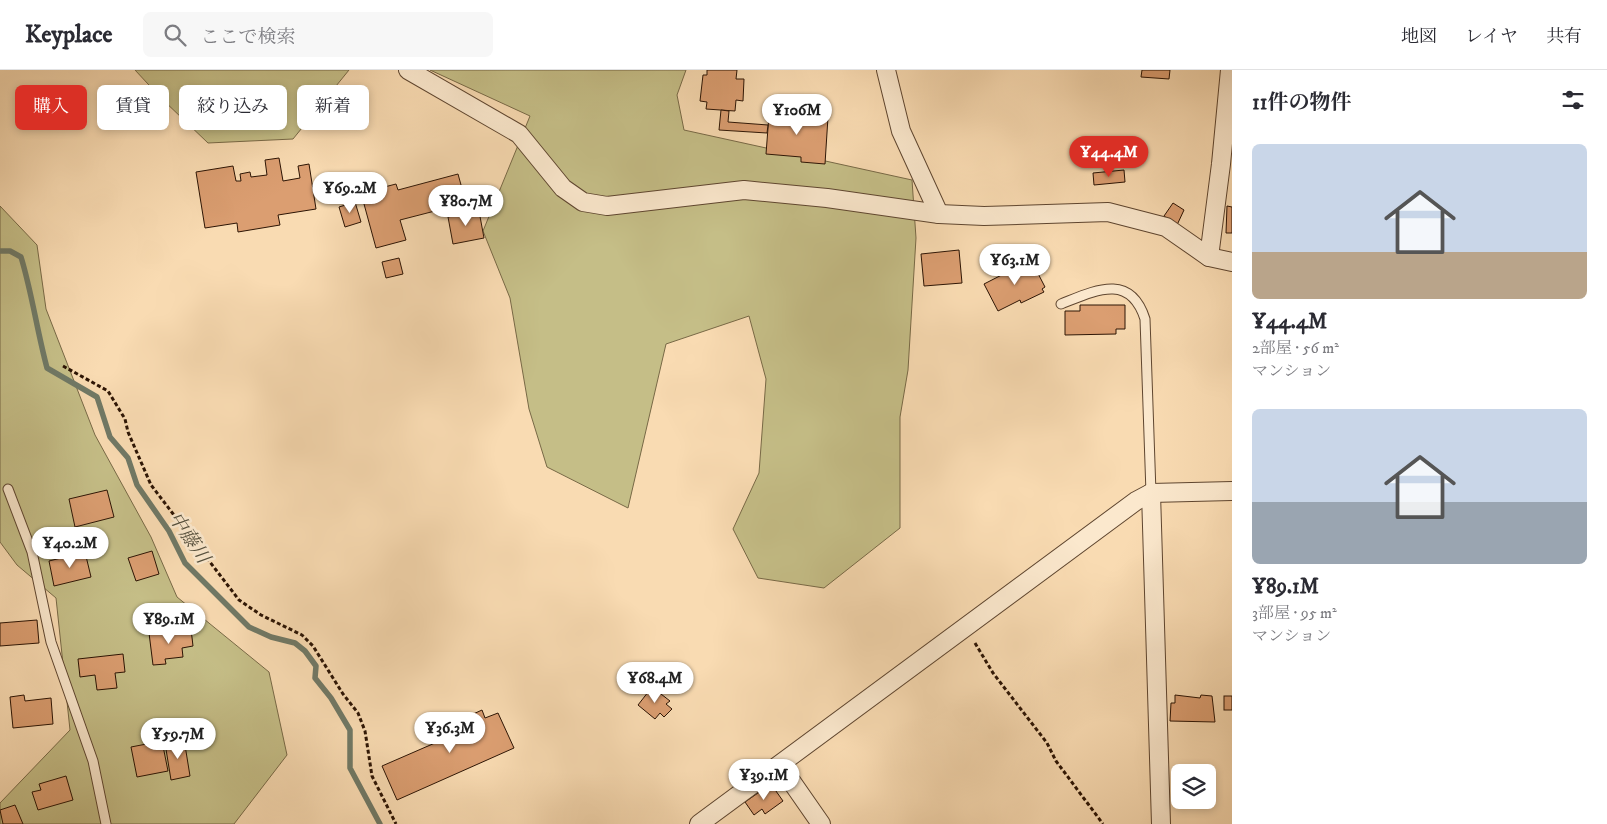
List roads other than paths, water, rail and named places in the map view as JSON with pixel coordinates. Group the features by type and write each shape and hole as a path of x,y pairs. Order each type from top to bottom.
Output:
{"street":[{"path":"408,70 519,134 563,188 583,202 607,206 744,190 827,198 939,214 1003,216 1108,212 1166,227 1209,257 1232,262"},
{"path":"886,70 901,131 939,214"},
{"path":"1209,257 1222,164 1230,70"},
{"path":"699,824 1151,493 1232,491"},
{"path":"1151,493 1161,824"},
{"path":"780,765 821,824"}],"lane":[{"path":"1061,304 1108,288 1126,292 1140,302 1145,318 1151,493"},
{"path":"8,489 32,552 52,642 93,761 106,824"}],"waterway":[{"name":"中藤川","path":"0,251 10,251 21,257 47,368 97,397 110,437 128,458 137,485 169,531 185,563 249,627 271,637 295,643 305,651 316,666 315,678 331,698 350,730 350,768 380,824"}]}
